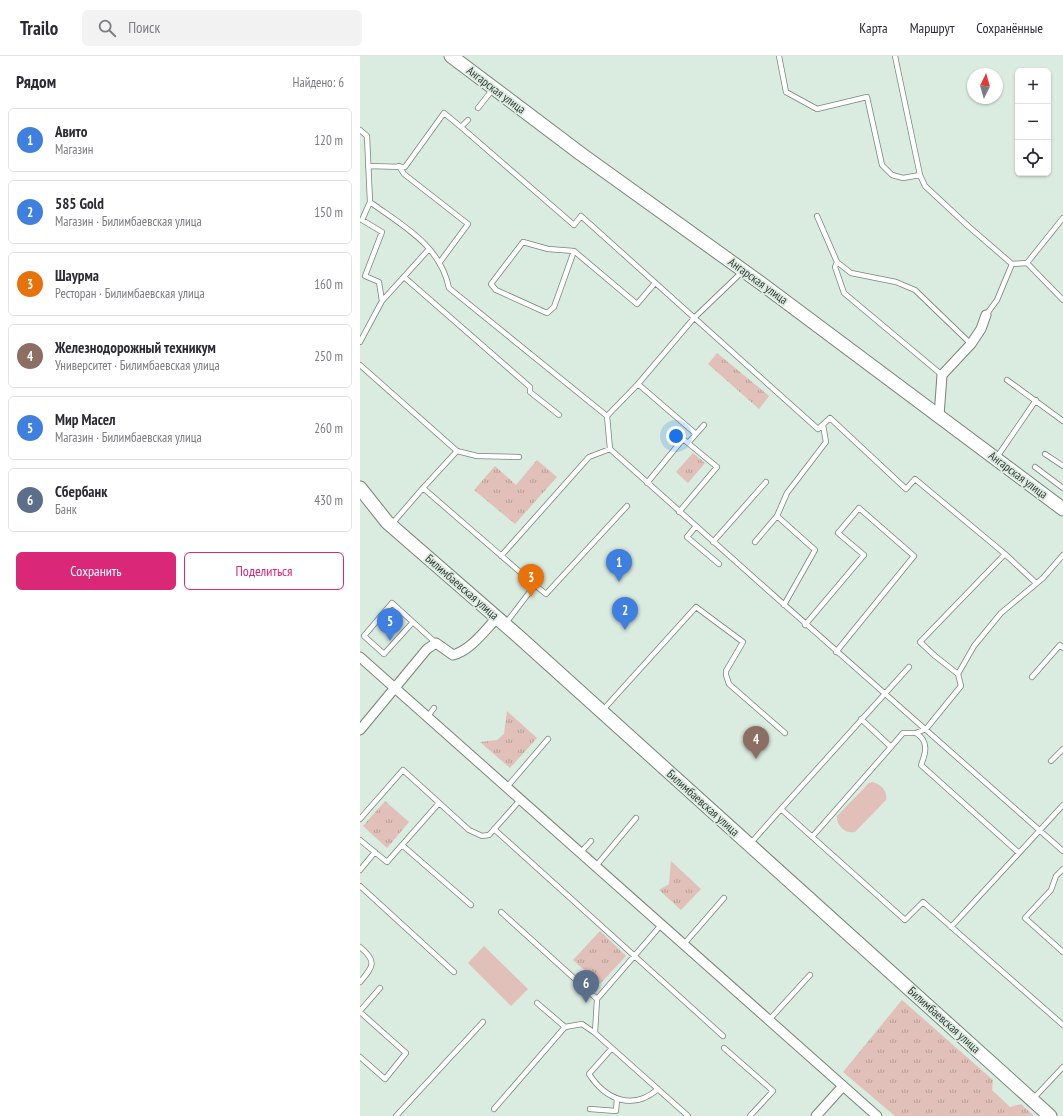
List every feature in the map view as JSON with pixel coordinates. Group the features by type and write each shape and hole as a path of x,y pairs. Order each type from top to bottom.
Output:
{"main road":[{"name":"Ангарская улица","path":"451,56 580,154 744,271 1063,509"},
{"name":"Билимбаевская улица","path":"360,488 391,525 501,621 1050,1116"}],"street":[{"path":"939,416 942,375 971,344 981,329 986,315"},
{"path":"360,730 396,689 427,649 436,643 452,655 460,653 501,621"},
{"path":"360,657 522,799 877,1116"},
{"path":"816,1116 843,1086"}],"lane":[{"path":"779,56 786,92 817,109 867,97 882,165 892,175 903,178 920,175"},
{"path":"895,56 920,175 925,186 1012,264 1028,263 1063,218"},
{"path":"478,108 493,88"},
{"path":"368,166 405,166 444,113 574,225 581,216 818,429 830,418 906,489 915,479 1005,554 1036,583"},
{"path":"462,127 468,120"},
{"path":"360,130 367,136 370,202 362,220 382,232 365,276 379,282 382,301"},
{"path":"399,166 404,174 468,224 440,262"},
{"path":"370,202 420,238 440,262 446,272 449,288 607,416 610,449 805,625 926,729 1063,852"},
{"path":"817,216 837,262 851,273 896,282 915,290 971,344"},
{"path":"574,251 554,307 547,313 496,290 491,284 523,242 548,249 574,251 638,304 656,283"},
{"path":"360,342 382,301 429,249"},
{"path":"837,262 835,267 844,293 942,375"},
{"path":"1028,263 1063,300"},
{"path":"986,315 997,300 1012,264"},
{"path":"607,416 638,384 694,318 744,271"},
{"path":"404,277 530,387 530,392 559,415"},
{"path":"360,365 457,451 477,456 520,457"},
{"path":"1007,380 1063,421"},
{"path":"638,384 696,434"},
{"path":"996,458 1036,400"},
{"path":"688,443 704,425"},
{"path":"755,542 778,516 787,493 826,442 822,425"},
{"path":"647,482 683,439 717,467 679,512"},
{"path":"501,556 589,457 610,449"},
{"path":"391,525 457,451"},
{"path":"1045,454 1063,466"},
{"path":"1035,467 1063,488"},
{"path":"713,542 766,482"},
{"path":"423,488 546,594 627,506"},
{"path":"805,625 864,556 838,533 859,508 914,556 836,652"},
{"path":"778,516 815,550 784,606"},
{"path":"696,526 688,537 719,564"},
{"path":"812,837 903,733 916,733 926,729 961,686 958,674 920,642 1005,554"},
{"path":"958,674 974,646 1001,613 1036,583 1063,555"},
{"path":"501,621 535,585"},
{"path":"413,622 384,654 364,636 392,604 413,622 436,643"},
{"path":"602,712 696,607 743,642 726,671 729,684 785,733"},
{"path":"1032,676 1060,645 1063,648"},
{"path":"749,845 909,667"},
{"path":"428,716 434,708"},
{"path":"861,719 891,747"},
{"path":"916,733 923,740 926,748 921,765 1019,853"},
{"path":"507,787 548,739"},
{"path":"1051,761 1063,748"},
{"path":"360,819 403,770 476,834 482,836 489,835 522,799"},
{"path":"360,840 387,862 439,803"},
{"path":"951,927 1040,832 1063,805"},
{"path":"781,809 905,920 923,902 1063,1025"},
{"path":"596,866 636,818"},
{"path":"494,830 723,1036"},
{"path":"581,852 591,841"},
{"path":"402,845 471,905"},
{"path":"360,870 374,852"},
{"path":"1063,869 1056,876 1051,890 1025,918 1063,952"},
{"path":"360,886 454,972"},
{"path":"684,944 724,898"},
{"path":"501,912 597,999"},
{"path":"595,1034 597,999 662,924"},
{"path":"360,947 370,956 371,961 369,971 360,982"},
{"path":"770,1020 798,984 810,975"},
{"path":"360,1057 385,1079 406,1053 360,1011 380,988"},
{"path":"537,1004 565,1027"},
{"path":"396,1116 483,1022"},
{"path":"494,1109 565,1027 582,1024 612,1048 688,1116"},
{"path":"612,1048 589,1074 596,1084 617,1099 634,1102 650,1096 658,1089"},
{"path":"724,1048 772,1091 750,1116"},
{"path":"1032,1100 1063,1067"},
{"path":"590,1109 616,1111 617,1099"}],"green space":[{"path":"717,353 769,396 759,409 708,364"},
{"path":"693,453 705,463 688,483 676,472"},
{"path":"537,460 557,477 515,524 474,490 495,466 516,485"},
{"path":"507,711 537,738 510,768 480,742 497,740 504,734"},
{"path":"872,782 883,788 886,794 886,800 855,832 848,832 840,826 837,816 869,783"},
{"path":"385,801 409,822 387,848 363,826"},
{"path":"671,861 701,889 681,910 659,890 669,884"},
{"path":"600,931 626,956 600,984 573,960"},
{"path":"484,946 528,989 511,1006 468,963"},
{"path":"902,1000 993,1080 992,1090 1010,1107 1021,1104 1034,1116 895,1116 843,1072"}],"place":[{"name":"Авито","path":"619,582"},
{"name":"Шаурма","path":"531,597"},
{"name":"585 Gold","path":"625,630"},
{"name":"Мир Масел","path":"390,641"},
{"name":"Железнодорожный техникум","path":"756,759"},
{"name":"Сбербанк","path":"586,1003"}]}
